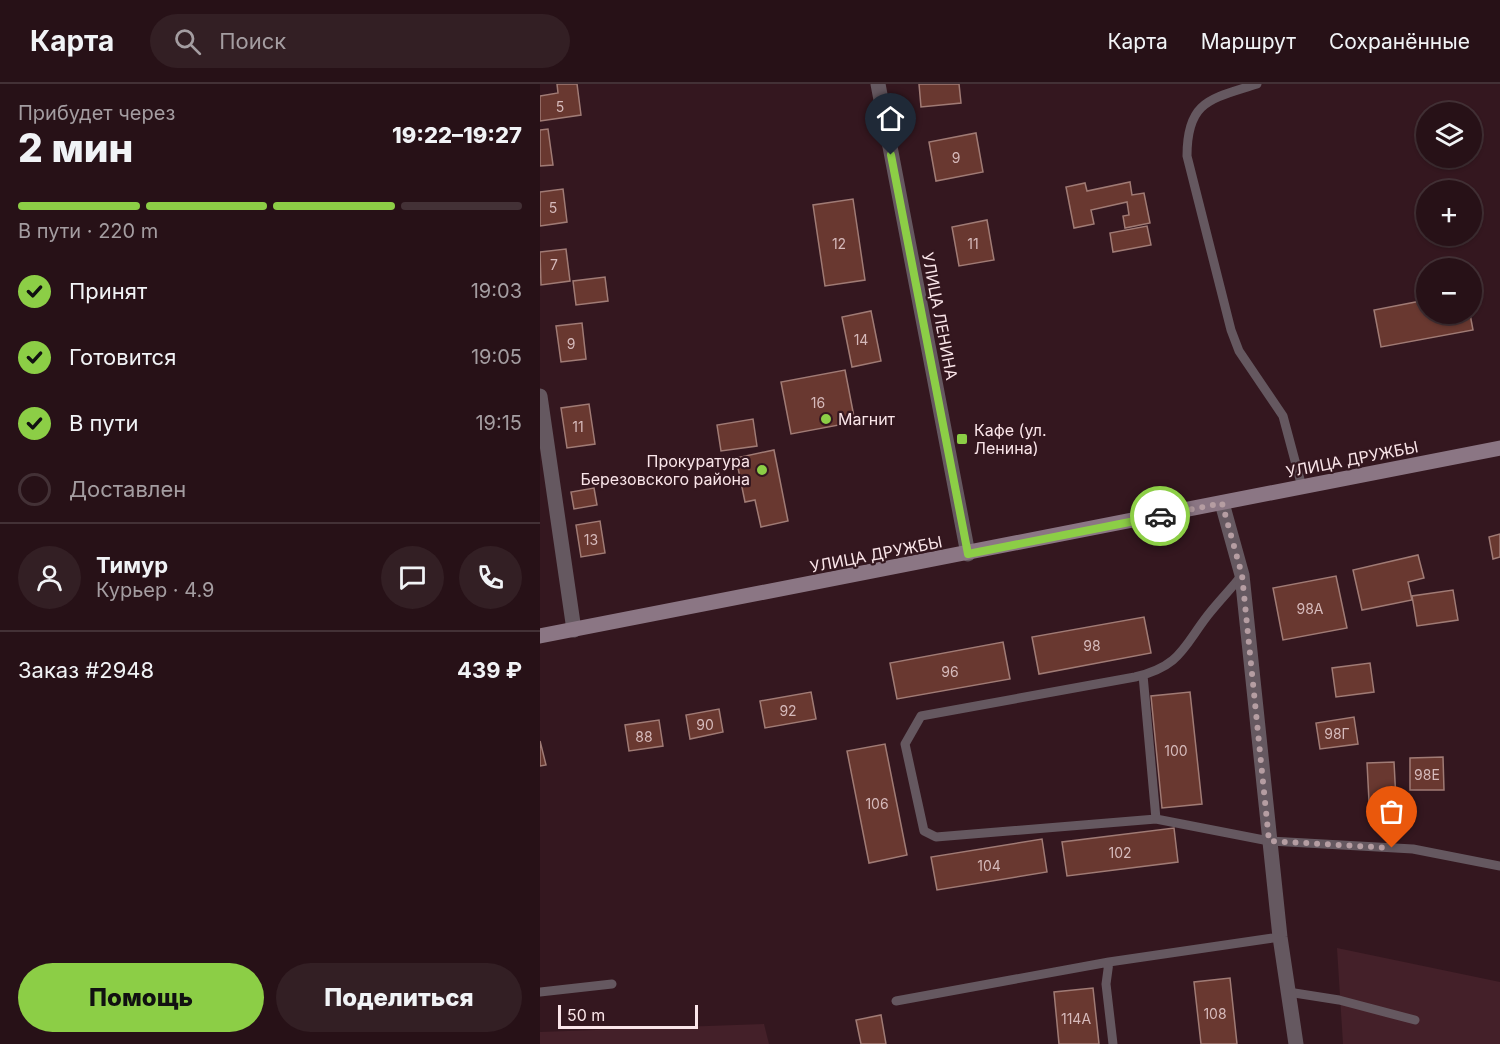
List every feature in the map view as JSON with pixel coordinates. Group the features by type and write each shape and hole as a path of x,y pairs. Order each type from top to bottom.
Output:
{"main road":[{"name":"УЛИЦА ДРУЖБЫ","path":"540,636 1500,448"}],"street":[{"name":"УЛИЦА ЛЕНИНА","path":"878,84 968,554"},
{"path":"540,396 574,630"},
{"path":"1222,503 1242,575 1280,937 1296,1044"}],"lane":[{"path":"1257,84 1211,99 1194,114 1187,135 1187,156 1231,330 1239,351 1282,416 1302,487"},
{"path":"1242,575 1208,616 1184,651 1159,668 1143,675 921,716 905,744 924,831 927,835 936,837 1156,819 1269,841 1413,849 1500,866"},
{"path":"1143,675 1156,819"},
{"path":"896,1001 1109,962 1280,937"},
{"path":"1109,962 1106,984 1113,1044"},
{"path":"540,992 612,984"},
{"path":"1288,992 1339,1000 1414,1020"}],"shaded area":[{"path":"1337,948 1500,982 1500,1044 1343,1044"},
{"path":"764,1024 769,1044 540,1044 540,1032"}],"building":[{"path":"557,84 577,84 581,115 540,121 540,96 558,93"},
{"path":"919,84 959,84 961,103 921,107"},
{"path":"548,129 553,165 540,166 540,130"},
{"path":"976,133 983,172 936,181 929,142"},
{"path":"1130,182 1132,195 1144,193 1150,223 1125,228 1123,216 1129,215 1127,202 1091,210 1094,224 1074,228 1066,187 1085,183 1087,191"},
{"path":"563,189 567,222 540,226 540,192"},
{"path":"853,199 865,280 825,286 813,205"},
{"path":"987,220 994,260 959,266 952,227"},
{"path":"1147,226 1151,245 1113,252 1110,233"},
{"path":"566,249 570,281 541,285 540,252"},
{"path":"605,277 608,301 576,305 573,281"},
{"path":"1416,302 1416,324 1472,324 1473,330 1381,347 1374,310"},
{"path":"871,311 881,361 852,367 842,317"},
{"path":"582,323 586,359 561,362 556,326"},
{"path":"845,370 855,422 791,434 781,382"},
{"path":"589,404 595,444 567,448 561,408"},
{"path":"753,419 757,446 721,451 717,425"},
{"path":"774,450 788,521 761,527 755,500 745,502 736,458"},
{"path":"594,488 597,505 574,509 571,492"},
{"path":"600,521 605,553 581,557 576,525"},
{"path":"1500,534 1500,557 1493,559 1489,537"},
{"path":"1418,555 1424,578 1408,582 1412,600 1362,610 1353,570"},
{"path":"1336,576 1347,628 1283,640 1273,588"},
{"path":"1453,590 1458,620 1417,626 1412,596"},
{"path":"1144,617 1151,653 1039,674 1032,637"},
{"path":"1003,642 1010,679 897,699 890,663"},
{"path":"1370,663 1374,692 1336,697 1332,668"},
{"path":"811,692 816,719 765,728 760,701"},
{"path":"1190,692 1202,804 1162,808 1151,696"},
{"path":"719,709 723,732 690,739 686,715"},
{"path":"1354,717 1358,744 1320,749 1316,723"},
{"path":"659,720 663,746 629,751 625,725"},
{"path":"540,741 546,765 540,766"},
{"path":"885,744 907,855 869,863 847,751"},
{"path":"1443,757 1444,790 1410,790 1410,758"},
{"path":"1394,762 1396,800 1369,801 1367,763"},
{"path":"1174,828 1178,862 1067,876 1062,842"},
{"path":"1042,839 1047,872 937,890 931,857"},
{"path":"1230,978 1237,1044 1201,1044 1194,982"},
{"path":"1093,988 1099,1044 1059,1044 1054,992"},
{"path":"881,1015 886,1044 861,1044 856,1020"}],"way so far":[{"path":"1160,516 1222,503 1242,575 1269,841 1392,848"}],"place":[{"name":"Магнит","path":"826,419"},
{"name":"Кафе (ул. Ленина)","path":"962,439"},
{"name":"Прокуратура Березовского района","path":"762,470"}],"route":[{"path":"891,155 968,554 1160,516"}]}
